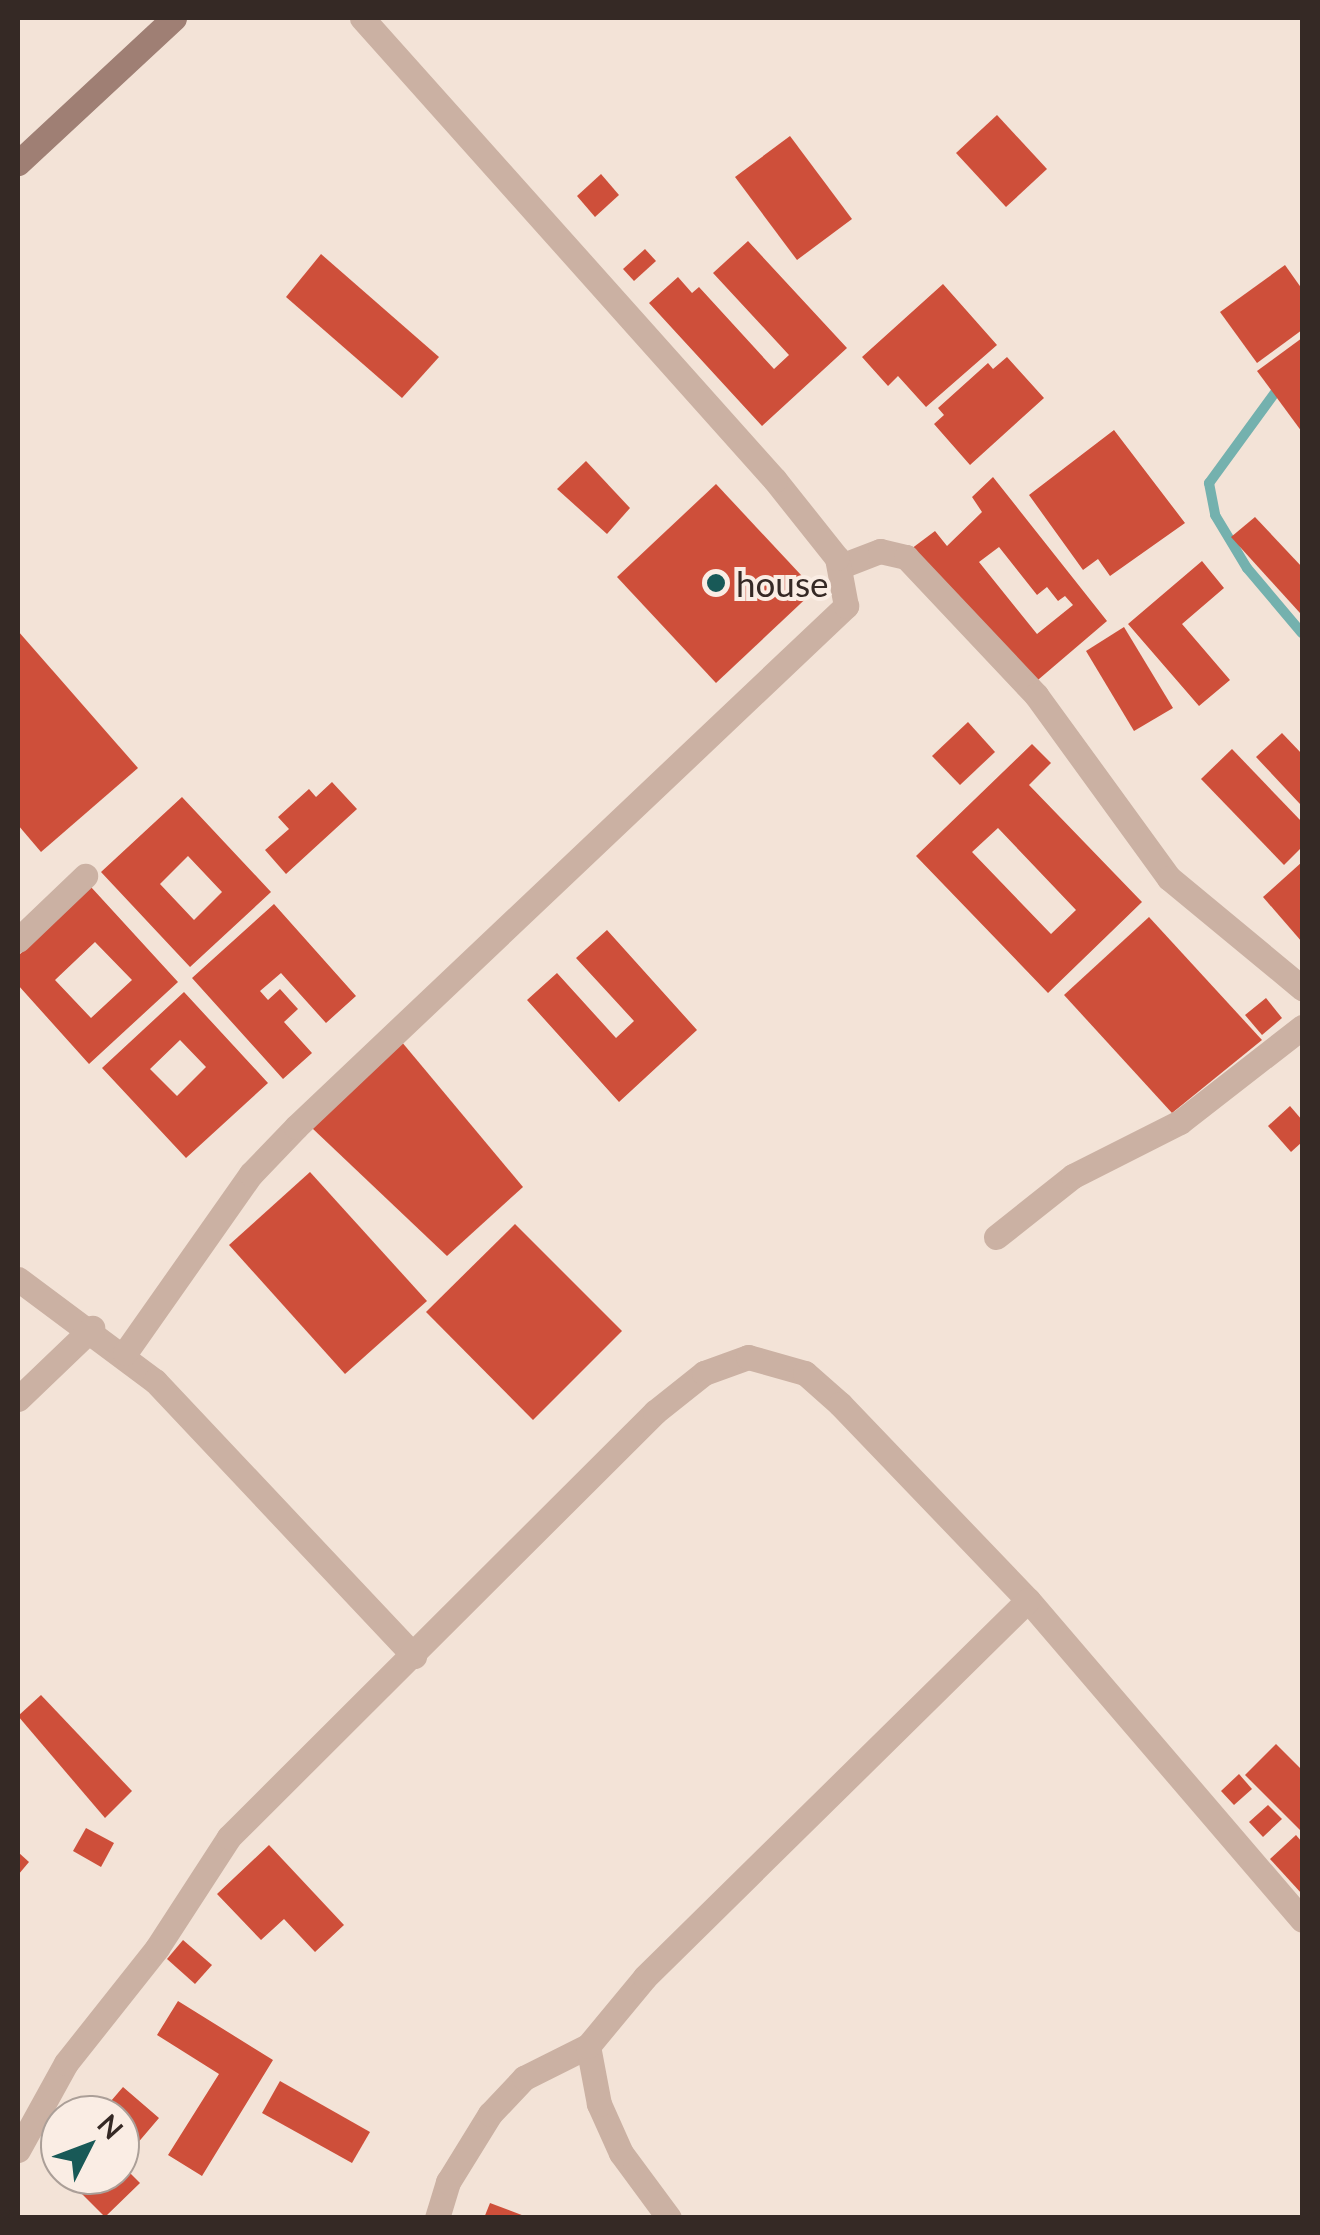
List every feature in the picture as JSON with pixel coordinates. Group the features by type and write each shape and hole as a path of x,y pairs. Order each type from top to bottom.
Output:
{"main road":[{"path":"18,163 174,18"}],"street":[{"path":"125,1353 252,1174 296,1127 841,614 847,590 841,566 775,480 362,18"},
{"path":"841,566 880,550 906,557 1036,695 1169,878 1302,988"},
{"path":"18,940 85,876"},
{"path":"996,1237 1073,1176 1180,1122 1302,1027"},
{"path":"18,1279 125,1353 414,1656"},
{"path":"18,1400 92,1328"},
{"path":"18,2150 66,2064 157,1948 229,1836 655,1412 704,1373 748,1357 805,1373 1028,1600 1302,1920"},
{"path":"437,2218 466,2148 524,2078 588,2046 712,1910 1028,1600"},
{"path":"588,2046 599,2104 621,2153 669,2218"}],"building":[{"path":"997,115 1047,169 1006,207 956,153"},
{"path":"790,136 852,219 797,260 735,177"},
{"path":"601,174 619,195 595,217 577,196"},
{"path":"748,241 847,348 762,426 649,303 678,277 692,293 699,287 774,369 789,355 713,273"},
{"path":"645,249 656,261 634,281 623,269"},
{"path":"321,254 439,357 402,398 286,297"},
{"path":"1285,265 1302,289 1302,330 1257,363 1220,312"},
{"path":"943,284 997,345 926,407 898,376 888,386 862,357"},
{"path":"1302,338 1302,432 1257,371"},
{"path":"1007,357 1044,398 970,465 934,424 944,415 938,408 988,363 993,369"},
{"path":"1114,430 1185,523 1110,576 1098,559 1083,570 1029,495"},
{"path":"586,461 630,508 607,534 557,489"},
{"path":"993,477 1107,621 1032,685 911,549 935,531 947,546 982,512 972,497","holes":["999,547 1037,595 1047,587 1058,601 1065,596 1073,605 1037,634 979,562"]},
{"name":"house","path":"716,484 815,590 716,683 617,577"},
{"path":"1255,517 1302,567 1300,613 1231,537"},
{"path":"1202,561 1224,588 1182,624 1230,680 1199,706 1128,624"},
{"path":"1124,627 1173,708 1134,731 1086,651"},
{"path":"18,631 138,768 41,852 18,825"},
{"path":"968,722 995,752 960,785 932,756"},
{"path":"1282,733 1302,754 1300,804 1256,757"},
{"path":"1032,744 1051,763 1029,785 1142,902 1048,993 916,856","holes":["998,828 1076,910 1051,934 972,852"]},
{"path":"1232,749 1302,822 1302,847 1284,865 1201,779"},
{"path":"332,782 357,809 286,874 265,850 289,829 278,817 309,789 316,797"},
{"path":"182,797 271,892 190,967 101,872","holes":["188,856 222,892 194,920 160,884"]},
{"path":"1302,862 1302,942 1263,897"},
{"path":"91,887 178,982 89,1064 18,985 18,956","holes":["95,942 132,980 91,1018 55,980"]},
{"path":"274,904 356,996 326,1023 281,973 260,991 268,1000 280,989 298,1009 284,1022 312,1053 283,1079 192,978"},
{"path":"1149,917 1262,1040 1172,1113 1064,995"},
{"path":"607,930 697,1030 619,1102 527,1000 557,973 616,1038 634,1021 576,958"},
{"path":"184,992 268,1083 186,1158 102,1068","holes":["180,1040 206,1067 177,1096 150,1069"]},
{"path":"1266,998 1282,1018 1262,1035 1245,1015"},
{"path":"401,1041 523,1187 447,1256 312,1128"},
{"path":"1290,1106 1302,1120 1302,1142 1291,1152 1268,1126"},
{"path":"310,1172 427,1301 345,1374 229,1245"},
{"path":"515,1224 622,1331 533,1420 426,1312"},
{"path":"41,1695 132,1791 105,1818 18,1716"},
{"path":"1276,1744 1302,1770 1302,1832 1245,1775"},
{"path":"1239,1774 1252,1789 1234,1805 1221,1791"},
{"path":"1268,1805 1282,1819 1263,1837 1249,1822"},
{"path":"86,1828 114,1843 101,1867 73,1851"},
{"path":"1296,1835 1302,1842 1302,1894 1270,1859"},
{"path":"269,1845 344,1925 315,1952 284,1919 261,1940 217,1894"},
{"path":"18,1852 29,1862 18,1875"},
{"path":"183,1940 212,1965 195,1984 167,1959"},
{"path":"178,2001 273,2060 202,2176 168,2155 219,2074 157,2035"},
{"path":"280,2081 370,2132 352,2163 262,2113"},
{"path":"123,2087 132,2095 116,2095"},
{"path":"140,2102 159,2118 140,2140"},
{"path":"83,2195 128,2195 105,2217"},
{"path":"490,2203 527,2217 527,2218 484,2218"}],"waterway":[{"path":"1282,383 1209,483 1215,515 1247,568 1302,633"}],"place":[{"name":"house","path":"716,583"}]}
